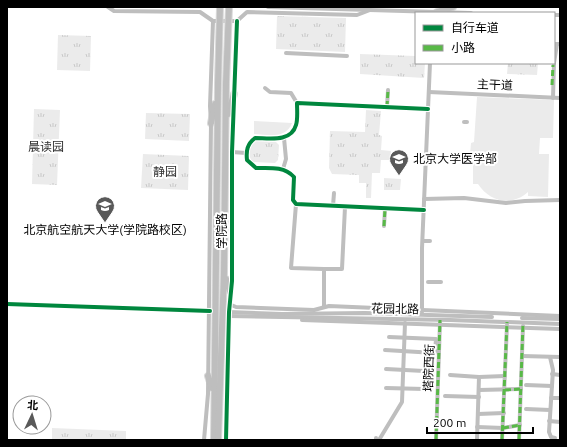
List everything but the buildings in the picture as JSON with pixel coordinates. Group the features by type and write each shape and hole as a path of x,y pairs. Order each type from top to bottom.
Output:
{"highway":[{"name":"学院路","path":"216,440 214,392 217,93 220,7"},
{"name":"学院路","path":"216,440 220,429 222,370 226,83 229,7"},
{"path":"434,12 453,7"},
{"path":"211,123 217,93"},
{"path":"226,119 234,94"},
{"path":"224,273 230,291"},
{"path":"222,370 227,362"},
{"path":"208,376 214,392"}],"street":[{"path":"108,7 114,11 200,12 213,20 237,21 247,9 357,15 370,10"},
{"path":"200,12 201,7"},
{"path":"268,7 434,12"},
{"name":"学院路","path":"204,440 208,376 210,106 213,20"},
{"name":"学院路","path":"226,440 229,304 232,281 232,152 237,21"},
{"path":"555,57 557,44"},
{"path":"286,53 348,56"},
{"path":"422,313 424,199 430,64"},
{"path":"552,85 554,64"},
{"path":"553,98 554,64"},
{"path":"265,88 270,92 291,93 297,103 296,125 284,138 254,138 249,144 246,153 247,160 250,165 256,168 283,168 294,177 294,200 296,204 291,268 342,269 345,207"},
{"path":"387,108 388,90"},
{"name":"主干道","path":"429,92 560,98"},
{"path":"297,103 428,109"},
{"path":"283,168 286,160 284,138"},
{"path":"232,152 246,153"},
{"path":"333,206 334,193"},
{"path":"424,199 464,198 506,203 525,200 560,200"},
{"path":"296,204 424,210"},
{"path":"384,226 385,208"},
{"path":"423,241 430,241"},
{"path":"324,269 324,307"},
{"path":"428,282 441,282"},
{"path":"229,304 242,307 314,310 324,307 422,313 560,316"},
{"name":"花园北路","path":"229,314 422,313 560,319"},
{"name":"花园北路","path":"229,314 523,325 560,324"},
{"path":"302,320 405,321 402,402 377,439"},
{"name":"塔院西街","path":"436,440 440,322"},
{"path":"502,440 507,324"},
{"path":"519,440 523,325 560,329"},
{"path":"385,350 404,352 435,352 436,340 389,337"},
{"path":"522,356 560,357"},
{"path":"550,357 552,386 549,432 551,437 555,438"},
{"path":"386,369 424,371"},
{"path":"450,374 479,377 505,376"},
{"path":"552,374 560,375"},
{"path":"477,440 479,377"},
{"path":"526,385 552,386"},
{"path":"386,388 424,389"},
{"path":"479,390 521,389"},
{"path":"445,396 478,397"},
{"path":"551,398 560,398"},
{"path":"526,409 550,410"},
{"path":"478,414 504,413"},
{"path":"549,421 560,422"},
{"path":"477,427 503,428 520,425"}],"green space":[{"path":"277,16 346,18 345,52 276,49"},
{"path":"58,35 91,36 90,71 57,70"},
{"path":"360,54 415,56 415,64 425,64 424,78 360,74"},
{"path":"508,64 538,64 537,75 507,74"},
{"path":"477,97 554,100 553,138 540,138 539,154 549,154 548,197 528,196 528,192 515,200 501,200 488,195 478,184 473,184 473,157 470,155 471,143 474,142"},
{"name":"晨读园","path":"34,109 60,110 57,185 32,184"},
{"path":"366,110 381,111 379,135 382,136 381,150 391,151 390,160 381,160 380,173 372,173 371,198 366,198 366,183 359,183 359,175 332,174 329,168 330,131 365,132"},
{"name":"静园","path":"146,113 190,114 189,141 145,139"},
{"path":"254,121 292,123 286,132 276,135 265,135 254,134"},
{"path":"253,141 276,142 279,145 278,160 275,163 252,162 250,152"},
{"name":"静园","path":"143,154 189,156 188,190 141,188"},
{"path":"384,178 401,179 400,190 384,190"},
{"path":"52,428 126,431 126,440 52,440"}],"marked path":[{"path":"552,85 553,65"},
{"path":"387,107 388,90"},
{"path":"384,226 385,209"},
{"path":"436,440 440,320"},
{"path":"502,440 507,322"},
{"path":"519,440 523,323"},
{"path":"505,390 521,389"},
{"path":"503,428 520,425"}],"cycle path":[{"path":"226,440 229,312 232,281 232,152 237,21"},
{"path":"424,210 296,204 293,200 294,177 290,173 281,169 256,168 247,160 247,154 249,145 255,138 272,139 284,137 293,131 297,120 297,103 428,109"},
{"path":"7,304 210,311"}],"place":[{"name":"北京大学医学部","path":"399,176"},
{"name":"北京航空航天大学(学院路校区)","path":"105,223"}]}
